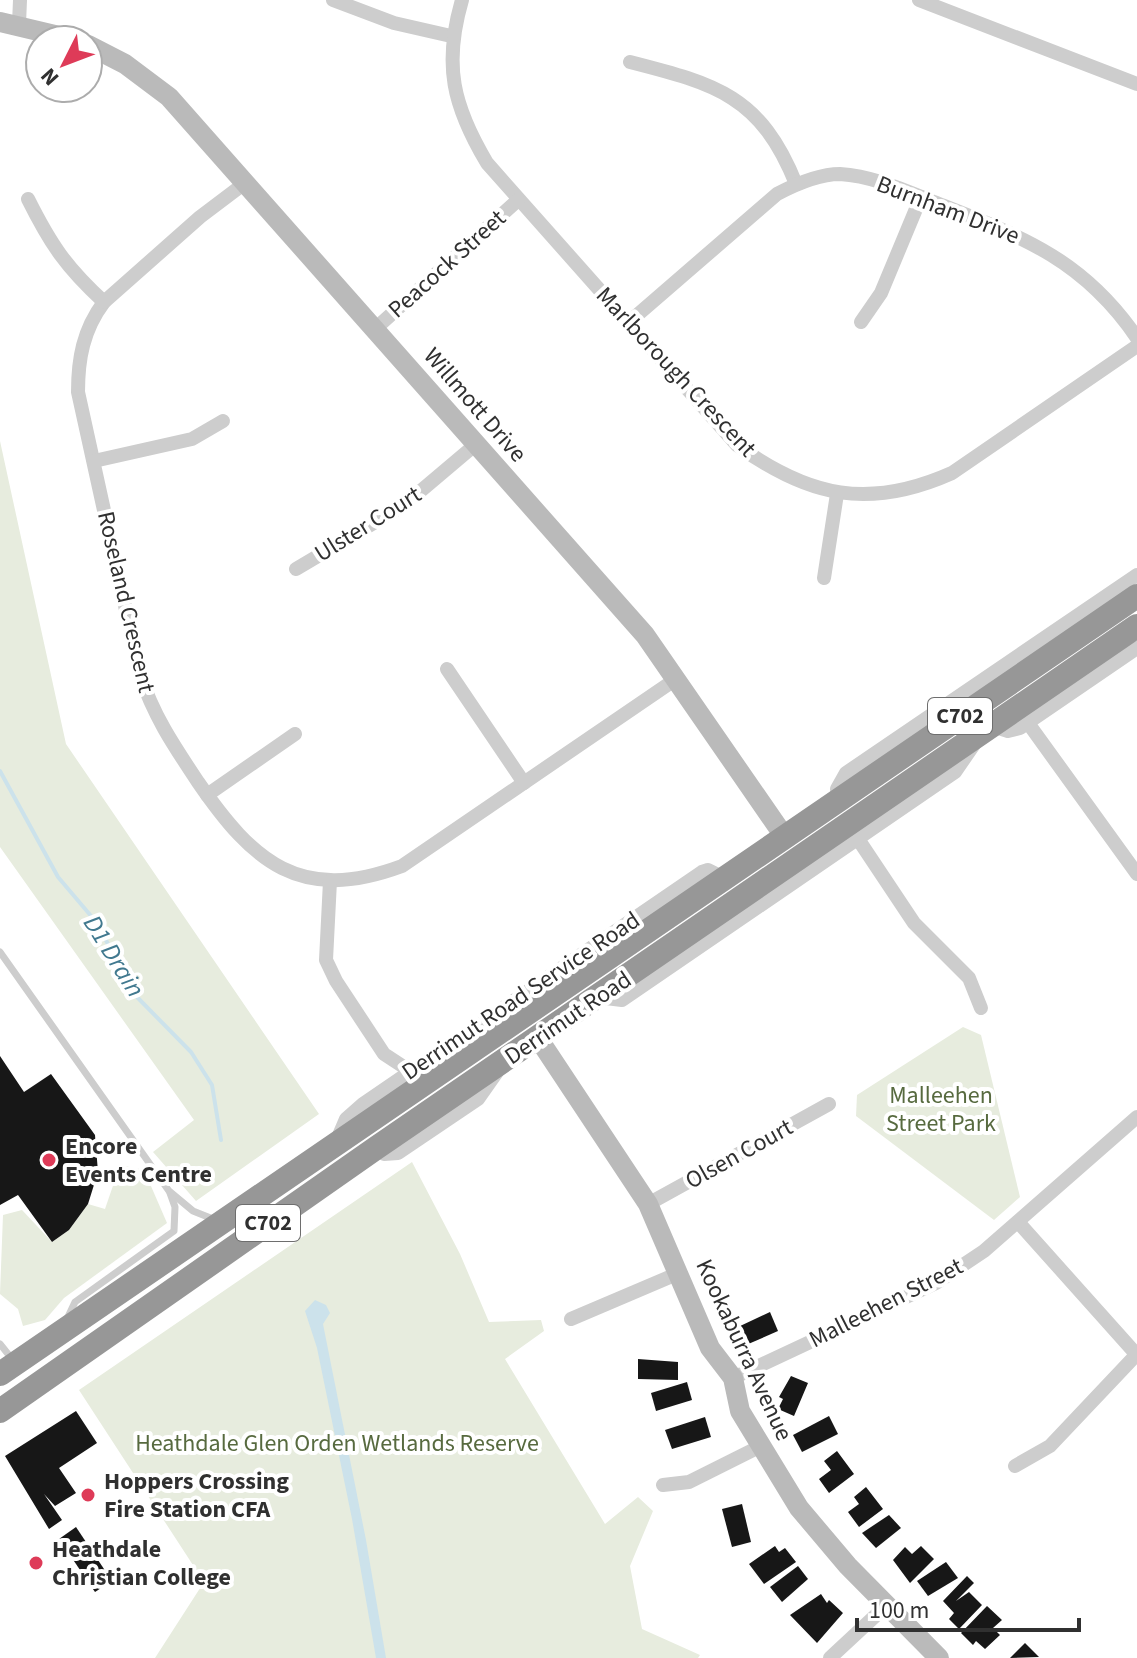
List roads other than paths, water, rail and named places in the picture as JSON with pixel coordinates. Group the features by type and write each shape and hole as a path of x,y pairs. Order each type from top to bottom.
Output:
{"highway":[{"name":"Derrimut Road","path":"8,1369 722,877 1137,596"},
{"name":"Derrimut Road","path":"0,1411 376,1148 986,731 1026,714 1137,626"},
{"path":"988,697 1013,688 1023,694 1026,714"},
{"path":"838,798 850,809 873,809"},
{"path":"784,836 800,859"},
{"path":"522,1015 538,1038"},
{"path":"8,1369 34,1387"}],"street":[{"path":"9,23 20,0"},
{"path":"333,0 394,23 451,36"},
{"name":"Marlborough Crescent","path":"462,0 451,36 452,75 469,133 487,163 737,445 784,476 837,494 900,491 952,473 1137,346"},
{"path":"919,0 1137,84"},
{"name":"Willmott Drive","path":"104,53 125,64 159,89 645,635 784,836"},
{"path":"630,62 685,76 724,92 749,109 782,149 796,184"},
{"name":"Burnham Drive","path":"628,323 752,215 796,184 840,174 875,180 921,197 1013,233 1066,262 1119,311 1137,338"},
{"name":"Roseland Crescent","path":"242,179 104,302 93,318 78,363 78,392 140,674 152,709 231,829 275,865 303,876 330,881 355,880 402,866 676,679"},
{"path":"861,322 881,293 921,197"},
{"path":"28,199 67,268 104,302"},
{"name":"Peacock Street","path":"375,329 518,200"},
{"path":"94,461 192,439 223,421"},
{"name":"Ulster Court","path":"296,569 404,505 475,445"},
{"path":"824,578 837,494"},
{"path":"838,798 837,789 846,773 1137,575"},
{"path":"1137,648 1026,714 1137,874"},
{"path":"447,669 524,783"},
{"name":"Derrimut Road Service Road","path":"598,997 622,1000 858,839 955,772 986,731"},
{"path":"207,795 295,734"},
{"path":"858,839 907,913 969,978 981,1008"},
{"name":"Derrimut Road Service Road","path":"335,1144 353,1112 410,1071 702,872 708,870 722,877"},
{"path":"330,881 326,960 336,981 384,1054 410,1071"},
{"name":"Kookaburra Avenue","path":"538,1038 648,1204 710,1348 733,1378 740,1411 759,1447 799,1508 939,1658"},
{"name":"Olsen Court","path":"648,1204 829,1104"},
{"name":"Malleehen Street","path":"733,1378 936,1283 1018,1222 1137,1118"},
{"path":"1015,1466 1050,1446 1137,1355 1018,1222"},
{"path":"571,1319 679,1273"},
{"path":"663,1485 689,1482 759,1447"},
{"path":"830,1658 887,1605"}],"lane":[{"path":"0,952 169,1191 175,1207 174,1231 75,1302 61,1333"},
{"path":"169,1191 202,1216 225,1218"},
{"path":"0,1344 8,1369"}],"water":[{"path":"315,1300 326,1305 330,1313 323,1324 386,1658 376,1658 352,1519 317,1348 305,1311"}],"waterway":[{"name":"D1 Drain","path":"0,771 58,877 97,923 134,994 191,1052 212,1085 221,1140"}],"place":[{"name":"Encore Events Centre","path":"49,1160"},
{"name":"Hoppers Crossing Fire Station CFA","path":"88,1495"},
{"name":"Heathdale Christian College","path":"36,1563"}],"park label":[{"name":"Malleehen Street Park","path":"941,1109"},
{"name":"Heathdale Glen Orden Wetlands Reserve","path":"337,1443"}]}
